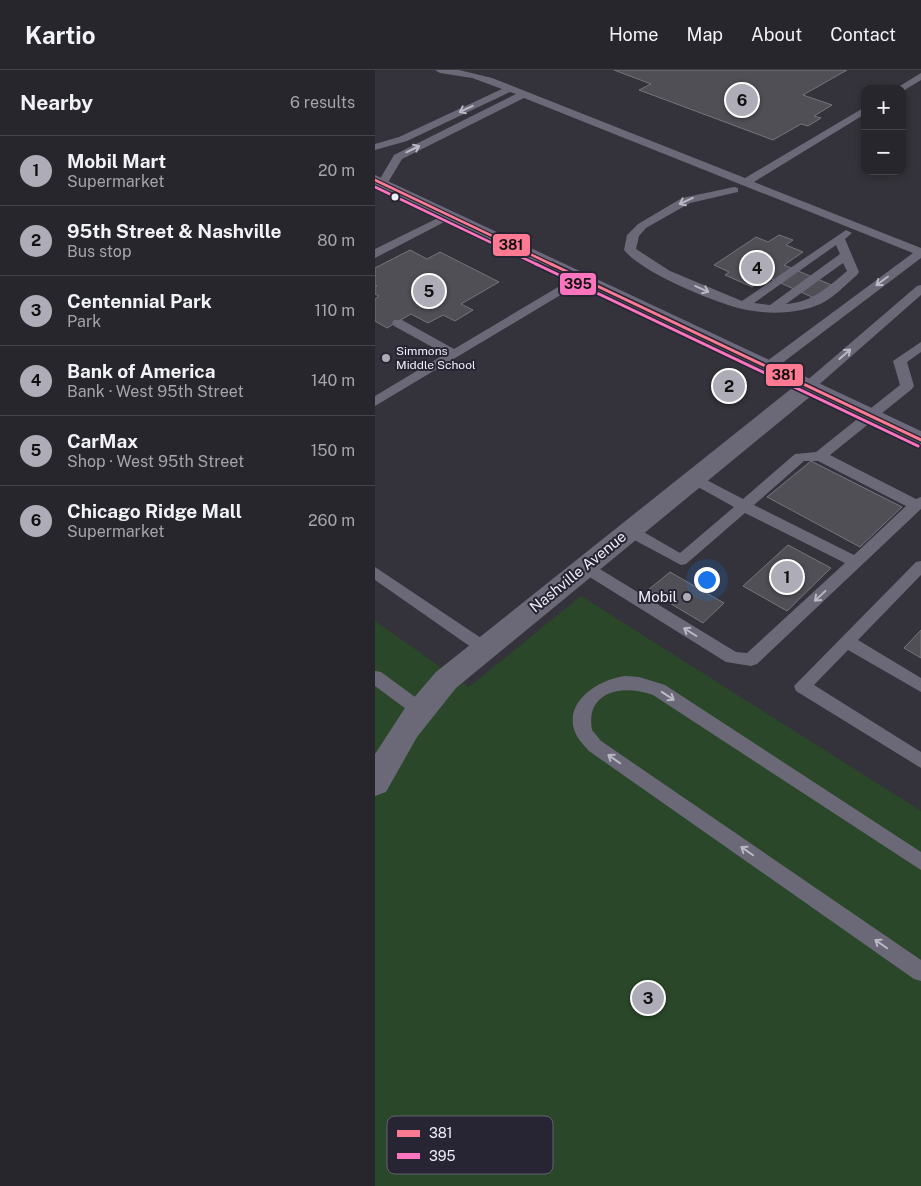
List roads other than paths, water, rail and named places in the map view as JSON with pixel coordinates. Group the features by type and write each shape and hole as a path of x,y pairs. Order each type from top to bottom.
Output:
{"main road":[{"path":"379,182 921,440"}],"street":[{"name":"Nashville Avenue","path":"375,783 386,761 420,710 447,680 484,648 809,386"}],"lane":[{"path":"440,70 473,75 511,88 921,252"},
{"path":"906,85 921,76"},
{"path":"375,147 403,139 511,88"},
{"path":"379,182 398,157 524,94"},
{"path":"746,182 861,112"},
{"path":"734,190 686,200 642,226 633,234 631,250 635,257 722,298 757,307 791,307 844,251 856,226"},
{"path":"375,254 448,216"},
{"path":"744,305 844,251"},
{"path":"757,307 844,251"},
{"path":"773,308 844,251"},
{"path":"767,367 921,252"},
{"path":"375,402 580,278"},
{"path":"809,386 921,289"},
{"path":"398,323 454,354"},
{"path":"820,456 907,386 900,361 921,346"},
{"path":"585,567 732,658 751,660 918,504 820,456 801,457 681,560 630,531"},
{"path":"694,479 856,562"},
{"path":"921,566 848,642 802,686 921,761"},
{"path":"375,572 484,648"},
{"path":"848,642 921,686"},
{"path":"375,677 420,710"},
{"path":"921,862 659,690 639,683 624,682 609,685 586,704 582,718 583,732 595,746 921,972"}],"place":[{"name":"Chicago Ridge Mall","path":"742,100"},
{"name":"Bank of America","path":"757,268"},
{"name":"CarMax","path":"429,291"},
{"name":"Simmons Middle School","path":"386,358"},
{"name":"95th Street & Nashville","path":"729,386"},
{"name":"Mobil Mart","path":"787,577"},
{"name":"Mobil","path":"687,597"},
{"name":"Centennial Park","path":"648,998"}]}
